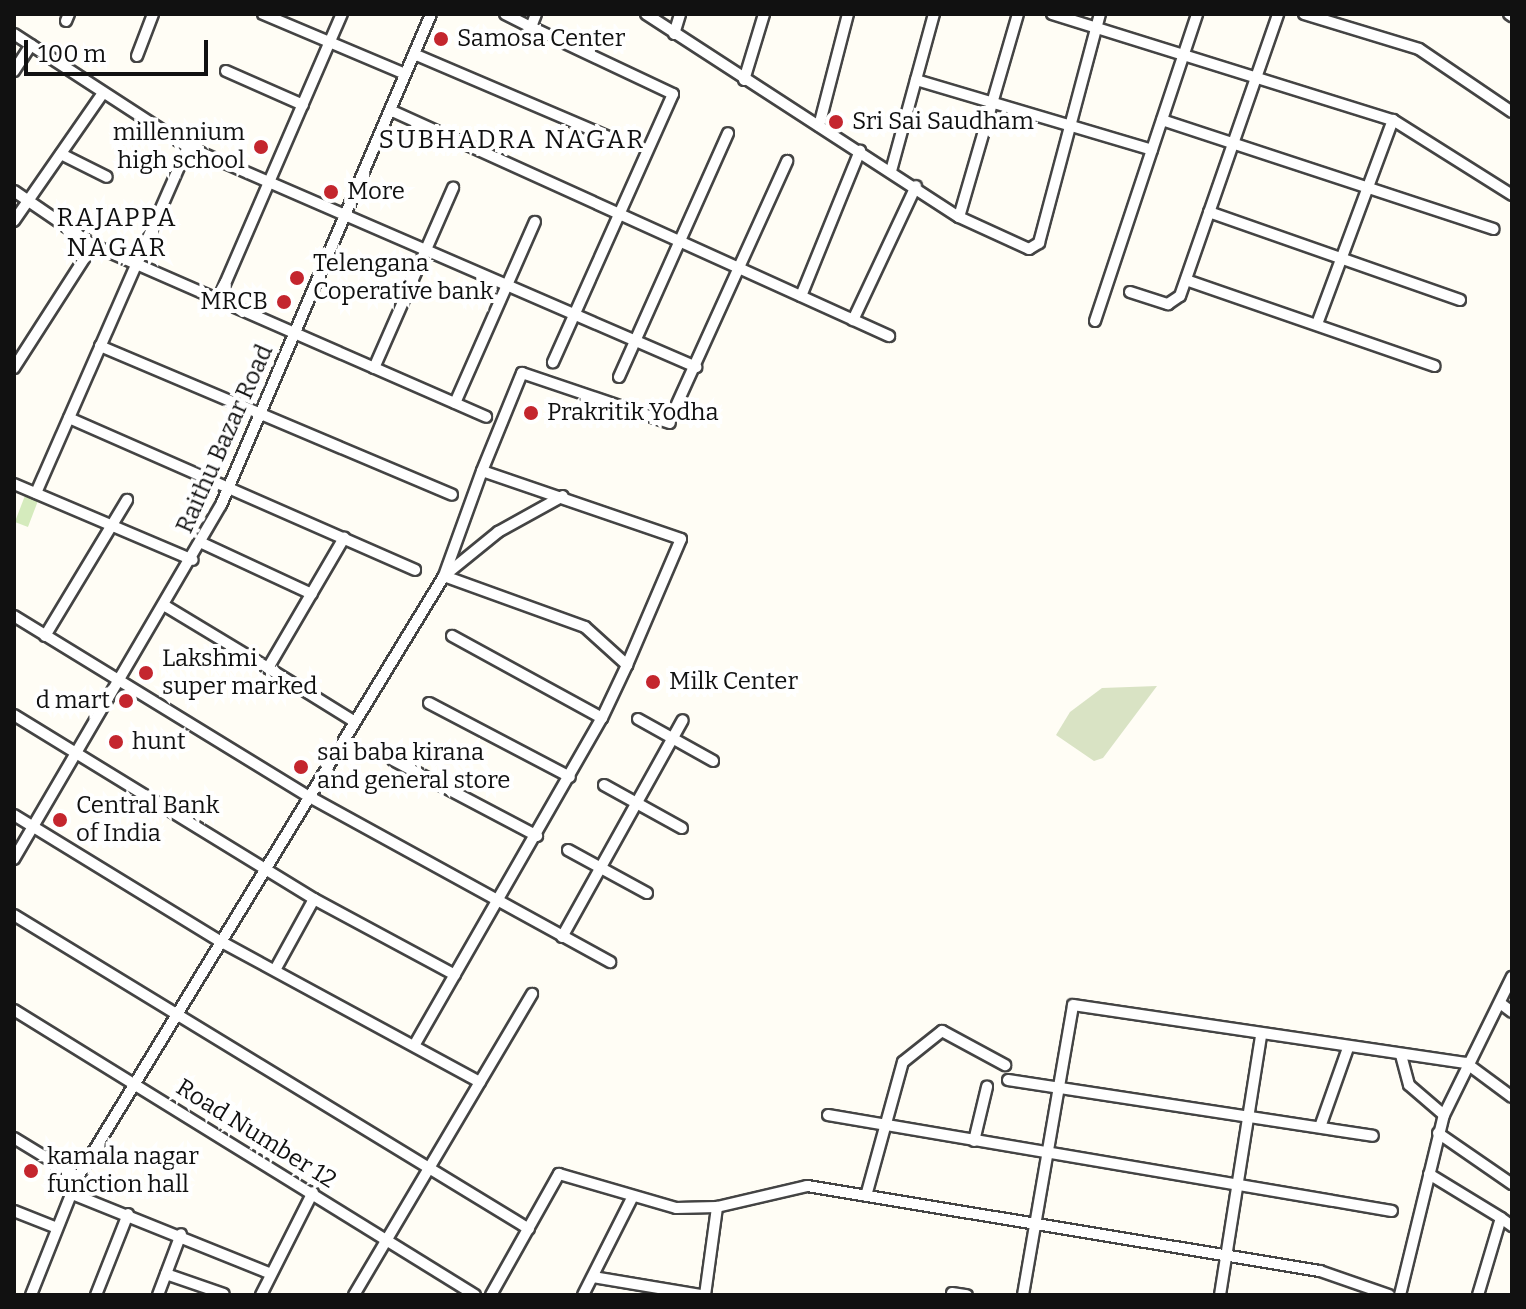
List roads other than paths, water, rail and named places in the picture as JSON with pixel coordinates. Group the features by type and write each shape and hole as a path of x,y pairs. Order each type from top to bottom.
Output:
{"street":[{"path":"137,56 153,14"},
{"path":"263,14 405,74"},
{"path":"218,300 342,14"},
{"name":"Raithu Bazar Road","path":"14,859 167,607 202,543 261,414 431,14"},
{"path":"505,14 673,94 553,362"},
{"path":"531,27 536,14"},
{"path":"646,14 744,80 916,186 959,217 1020,247 1035,247 1100,14"},
{"path":"674,34 680,14"},
{"path":"744,80 764,14"},
{"path":"819,126 848,14"},
{"path":"891,171 934,14"},
{"path":"959,217 1018,14"},
{"path":"1052,14 1259,73 1393,120 1512,195"},
{"path":"1095,321 1197,14"},
{"path":"1130,292 1173,303 1186,280 1278,14"},
{"path":"1304,14 1419,49 1512,112"},
{"path":"14,34 188,147 346,212 696,367"},
{"path":"14,71 31,45"},
{"path":"414,54 613,139"},
{"path":"226,71 303,105"},
{"path":"916,80 1152,150"},
{"path":"14,221 103,93"},
{"path":"390,110 889,336"},
{"path":"1162,120 1494,229"},
{"path":"1317,324 1393,120"},
{"path":"619,377 728,133"},
{"path":"36,493 188,147"},
{"path":"801,296 860,151"},
{"path":"61,154 107,177"},
{"path":"677,404 787,161"},
{"path":"853,320 916,186"},
{"path":"374,368 453,188"},
{"path":"14,191 93,245 486,417"},
{"path":"1209,212 1460,300"},
{"path":"455,403 535,222"},
{"path":"14,368 93,245"},
{"path":"1186,280 1435,366"},
{"path":"100,346 452,495"},
{"path":"31,1295 78,1177 135,1083 173,1012 444,576 522,373 670,423"},
{"path":"69,418 415,570"},
{"path":"415,1044 602,718 681,539 563,496 482,471"},
{"path":"14,484 193,560"},
{"path":"444,576 498,532 563,496"},
{"path":"45,636 127,500"},
{"path":"268,668 344,538"},
{"path":"202,543 312,594"},
{"path":"444,576 585,627 627,665"},
{"path":"167,607 355,722"},
{"path":"14,616 120,685 308,796 610,962"},
{"path":"452,636 602,718"},
{"path":"429,703 570,777"},
{"path":"14,715 263,870 455,975"},
{"path":"638,719 713,761"},
{"path":"562,937 683,720"},
{"path":"393,760 537,836"},
{"path":"604,785 682,828"},
{"path":"14,815 218,940 415,1044 480,1082"},
{"path":"568,850 647,893"},
{"path":"275,970 314,899"},
{"path":"14,915 529,1229"},
{"path":"1402,1294 1444,1115 1466,1063 1512,977"},
{"path":"354,1295 532,994"},
{"path":"1500,1003 1512,1012"},
{"path":"1023,1295 1073,1005 1261,1036 1466,1063 1512,1097"},
{"name":"Road Number 12","path":"14,1010 313,1192 475,1295"},
{"path":"866,1196 889,1126 903,1062 942,1031 1005,1065"},
{"path":"1220,1295 1251,1116 1261,1036"},
{"path":"1320,1127 1348,1048"},
{"path":"1401,1055 1409,1085 1444,1115"},
{"path":"1008,1080 1373,1136"},
{"path":"974,1141 987,1087"},
{"path":"828,1115 1392,1211"},
{"path":"1438,1133 1512,1184"},
{"path":"14,1138 78,1177"},
{"path":"491,1295 559,1174 632,1198 717,1207 807,1186 1320,1271 1389,1295"},
{"path":"1429,1174 1512,1226"},
{"path":"261,1295 269,1273 313,1192"},
{"path":"70,1193 181,1234 269,1273"},
{"path":"583,1295 632,1198"},
{"path":"593,1277 702,1295 717,1207"},
{"path":"14,1211 57,1228"},
{"path":"96,1295 128,1214"},
{"path":"1478,1295 1501,1218"},
{"path":"158,1295 181,1234"},
{"path":"166,1274 224,1294"},
{"path":"952,1293 967,1295"}],"place":[{"name":"Samosa Center","path":"441,39"},
{"name":"Sri Sai Saudham","path":"836,122"},
{"name":"millennium high school","path":"261,147"},
{"name":"More","path":"331,192"},
{"name":"Telengana Coperative bank","path":"297,278"},
{"name":"MRCB","path":"284,302"},
{"name":"Prakritik Yodha","path":"531,413"},
{"name":"Lakshmi super marked","path":"146,673"},
{"name":"Milk Center","path":"653,682"},
{"name":"d mart","path":"126,701"},
{"name":"hunt","path":"116,742"},
{"name":"sai baba kirana and general store","path":"301,767"},
{"name":"Central Bank of India","path":"60,820"},
{"name":"kamala nagar function hall","path":"31,1171"}],"district":[{"name":"SUBHADRA NAGAR","path":"512,140"},
{"name":"RAJAPPA NAGAR","path":"117,233"}]}
